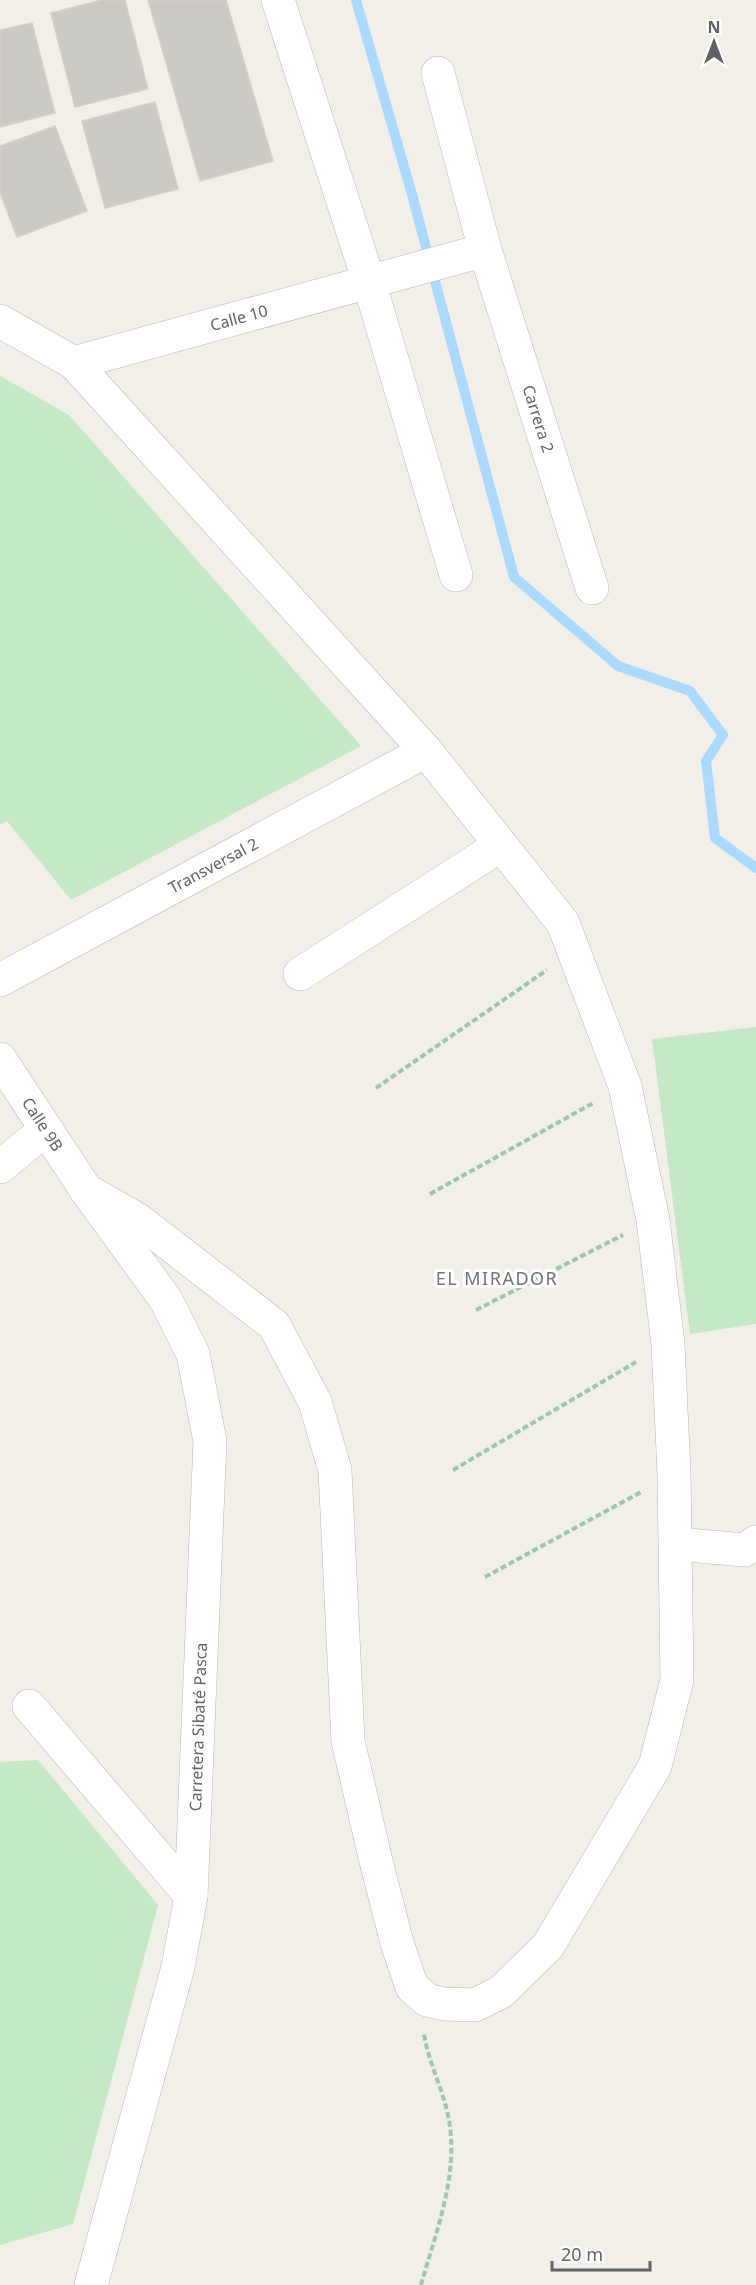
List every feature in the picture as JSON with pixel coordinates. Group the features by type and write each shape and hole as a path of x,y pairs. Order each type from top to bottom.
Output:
{"street":[{"path":"278,0 369,282 456,575"},
{"name":"Carrera 2","path":"438,73 485,250 592,588"},
{"name":"Calle 10","path":"74,363 485,250"},
{"path":"0,321 74,363 426,751 563,923 625,1086 653,1220 668,1344 676,1544 676,1680 655,1766 548,1946 501,1992 475,2005 444,2004 427,2000 412,1987 375,1857 348,1741 335,1470 315,1402 274,1324 137,1219 86,1190"},
{"name":"Transversal 2","path":"0,980 426,751"},
{"path":"300,974 501,845"},
{"name":"Calle 9B","path":"0,1059 86,1190"},
{"path":"0,1167 46,1129"},
{"name":"Carretera Sibaté Pasca","path":"86,1190 166,1300 193,1354 210,1441 191,1896 178,1966 91,2285"},
{"path":"676,1544 745,1550 756,1542"},
{"path":"29,1706 191,1896"}],"path":[{"path":"376,1088 575,951"},
{"path":"430,1194 625,1086"},
{"path":"476,1310 653,1220"},
{"path":"453,1470 668,1344"},
{"path":"485,1576 674,1473"},
{"path":"421,2285 449,2183 450,2129 444,2095 426,2051 424,2034 427,2000"}],"green space":[{"path":"0,376 69,415 361,746 71,900 7,821 0,824"},
{"path":"756,1027 756,1324 690,1334 652,1039"},
{"path":"38,1760 158,1905 73,2224 0,2245 0,1762"}],"building":[{"path":"101,0 125,0 148,89 75,107 51,13"},
{"path":"148,0 226,0 273,161 200,181"},
{"path":"32,23 55,113 0,127 0,30"},
{"path":"155,102 178,189 105,208 82,121"},
{"path":"55,126 87,211 17,237 0,193 0,146"}],"waterway":[{"path":"356,0 411,191 514,577 618,666 690,691 723,735 706,761 715,838 756,868"}],"district":[{"name":"EL MIRADOR","path":"497,1278"}]}
